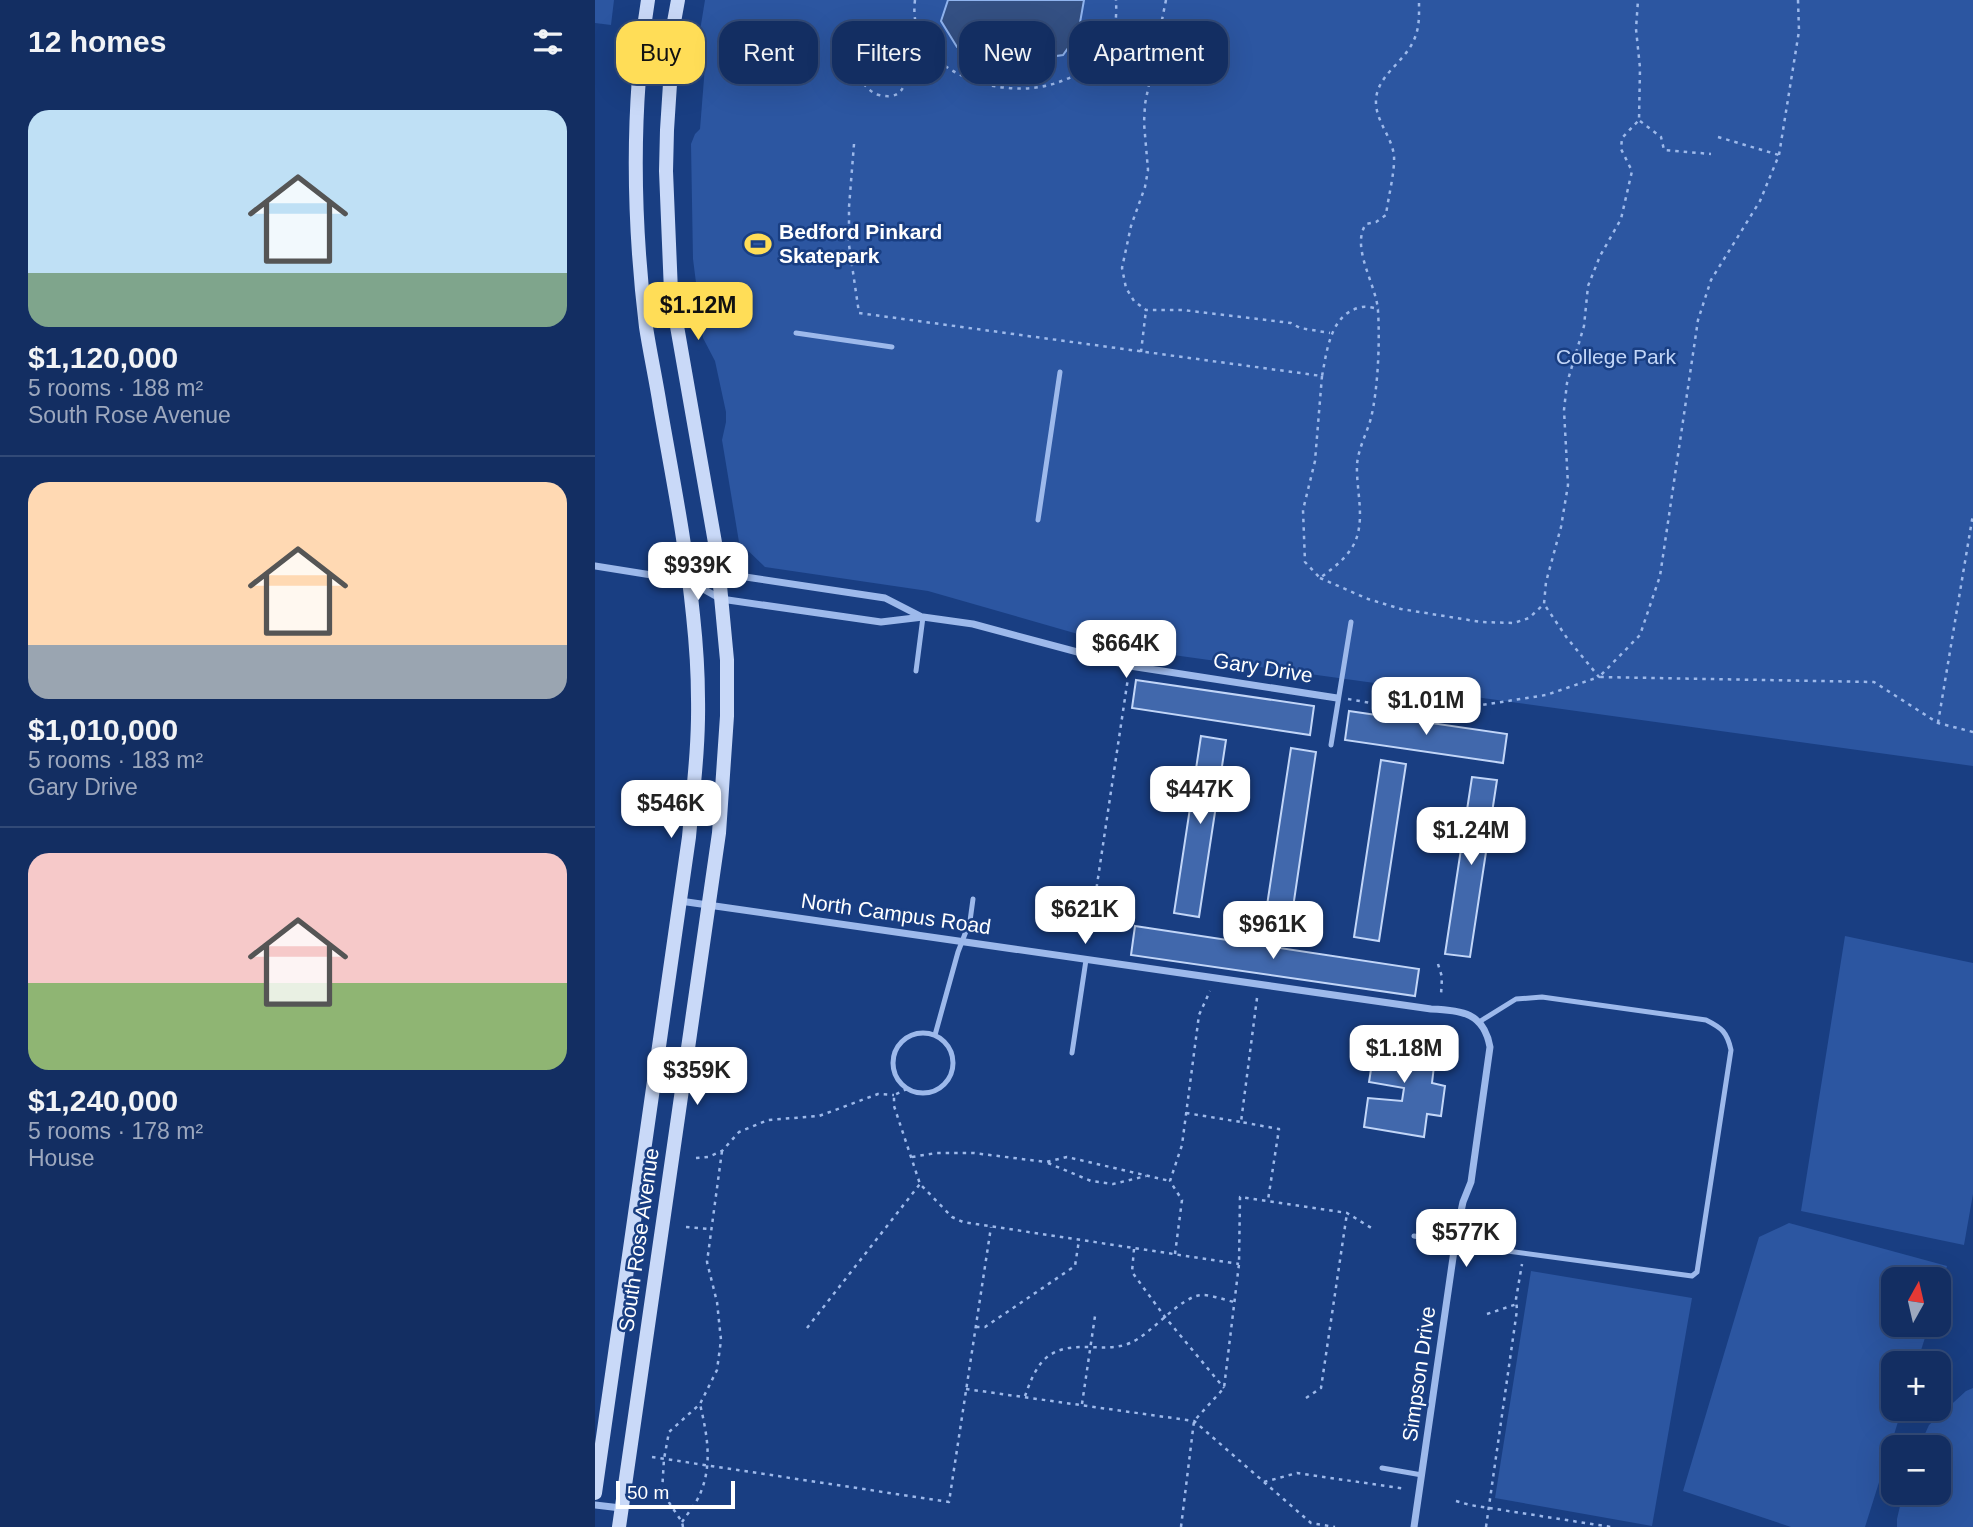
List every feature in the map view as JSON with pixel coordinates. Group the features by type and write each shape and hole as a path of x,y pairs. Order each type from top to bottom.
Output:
{"main road":[{"name":"South Rose Avenue","path":"595,1493 691,824 697,754 698,699 685,544 647,330 637,230 637,109 648,0"},
{"name":"South Rose Avenue","path":"619,1527 709,905 725,767 727,660 717,554 671,292 666,171 673,34 678,0"}],"street":[{"name":"Gary Drive","path":"595,566 689,581 721,599 881,622 923,617 973,624 1129,666 1337,698"},
{"name":"Gary Drive","path":"689,581 719,573 885,598 923,617"},
{"name":"North Campus Road","path":"680,901 1457,1011 1479,1022"},
{"name":"Simpson Drive","path":"1414,1527 1455,1244 1463,1202 1471,1182 1490,1047 1487,1034 1479,1022"},
{"path":"595,1504 621,1508"}],"lane":[{"path":"796,333 892,347"},
{"path":"1038,520 1060,372"},
{"path":"916,671 923,617"},
{"path":"1331,745 1351,622"},
{"path":"935,1035 958,952 970,921 973,899"},
{"path":"1072,1054 1086,960"},
{"path":"1414,1236 1523,1254 1692,1276 1697,1272 1731,1050 1729,1038 1720,1027 1706,1020 1542,997 1516,999 1479,1022"},
{"path":"925,1032 943,1040 950,1048 954,1067 944,1085 926,1093 916,1093 907,1088 899,1082 894,1073 894,1054 899,1045 906,1038 925,1032"},
{"path":"1383,1468 1422,1475"}],"path":[{"path":"915,0 916,21"},
{"path":"945,67 983,84 1006,88 1031,88 1069,79 1100,62 1106,53 1115,28 1116,0"},
{"path":"1166,0 1145,104 1148,170 1146,187 1131,226 1122,268 1126,288 1134,301 1146,310 1206,312 1291,323 1300,328 1331,333"},
{"path":"1320,578 1343,560 1355,542 1360,519 1357,463 1371,417 1377,377 1378,309 1361,243 1362,230 1366,224 1377,222 1386,215 1394,158 1377,115 1375,99 1380,83 1413,42 1419,23 1419,0"},
{"path":"1638,0 1636,29 1640,68 1639,120 1622,138 1621,149 1632,171 1621,219 1600,256 1588,286 1584,326 1567,383 1564,410 1568,485 1561,527 1546,582 1544,604 1599,677 1874,682 1938,723 1973,733"},
{"path":"1599,677 1640,635 1660,576 1698,320 1711,280 1761,201 1779,155 1799,31 1798,0"},
{"path":"864,84 873,93 888,96 894,95 904,84"},
{"path":"1639,120 1661,137 1664,150 1711,154"},
{"path":"1718,137 1779,155"},
{"path":"855,144 849,207 849,245 859,313 1322,376"},
{"path":"1378,309 1363,307 1350,312 1331,333 1322,376 1315,461 1303,510 1305,562 1320,578 1368,599 1401,609 1481,622 1514,623 1529,618 1544,604"},
{"path":"1141,352 1146,310"},
{"path":"1938,723 1973,514"},
{"path":"1089,938 1129,666"},
{"name":"Gary Drive","path":"1337,698 1382,705 1463,708 1546,695 1599,677"},
{"path":"1438,964 1442,976 1441,995"},
{"path":"1170,1181 1182,1144 1199,1015 1210,991"},
{"path":"1241,1122 1257,998"},
{"path":"696,1158 708,1157 722,1150 740,1132 768,1120 819,1116 878,1094 894,1095 907,1088"},
{"path":"894,1095 894,1106 920,1184 952,1217 963,1222 991,1227 1239,1264"},
{"path":"1186,1113 1279,1129 1268,1201"},
{"path":"700,1405 707,1436 708,1465 700,1494 683,1525 662,1492 664,1459 669,1432 700,1405 717,1370 721,1340 717,1302 707,1262 722,1150"},
{"path":"912,1157 936,1153 974,1153 1046,1162 1091,1181 1113,1184 1149,1175"},
{"path":"1046,1162 1067,1157 1170,1181 1182,1200 1175,1254"},
{"path":"807,1328 920,1184"},
{"path":"1181,1527 1194,1421 1224,1388 1239,1264 1240,1197 1347,1213 1373,1229"},
{"path":"1306,1398 1321,1388 1347,1213"},
{"path":"686,1227 710,1229"},
{"path":"652,1457 949,1502 991,1227"},
{"path":"976,1327 985,1327 1075,1266 1079,1240"},
{"path":"1134,1248 1132,1272 1165,1317 1224,1388"},
{"path":"1486,1527 1523,1254"},
{"path":"1025,1396 1038,1367 1050,1355 1068,1348 1111,1348 1132,1343 1190,1299 1201,1295 1234,1302"},
{"path":"1487,1314 1517,1304"},
{"path":"1082,1404 1095,1316"},
{"path":"966,1389 1194,1421 1311,1523 1335,1527"},
{"path":"1264,1482 1297,1473 1406,1489"},
{"path":"1456,1501 1611,1527"}],"green space":[{"path":"595,0 614,0 611,25 595,23"},
{"name":"College Park","path":"705,0 1973,0 1973,766 1130,649 928,591 765,567 739,542 722,440 726,412 715,361 703,338 693,259 691,144 700,129 705,84 705,21 702,21"},
{"path":"1845,936 1973,963 1973,1194 1964,1245 1801,1211"},
{"path":"1789,1223 1947,1266 1881,1267 1881,1337 1925,1337 1921,1351 1881,1351 1881,1421 1898,1421 1894,1435 1881,1435 1881,1476 1865,1527 1791,1527 1683,1491 1759,1237"},
{"path":"1531,1271 1692,1298 1652,1526 1495,1498"},
{"path":"1973,1388 1973,1527 1897,1527 1900,1505 1951,1505 1951,1435 1924,1435 1933,1421 1951,1421 1951,1405"}],"shaded area":[{"path":"948,0 1084,0 1080,21 1069,21 1069,47 1063,55 1055,56 1055,21 959,21 959,48 945,28 945,21 941,21"}],"building":[{"path":"1136,680 1314,706 1310,735 1132,708"},
{"path":"1349,711 1507,734 1503,763 1345,740"},
{"path":"1201,736 1226,740 1199,917 1174,913"},
{"path":"1291,748 1316,752 1290,928 1264,925"},
{"path":"1381,760 1406,764 1379,941 1354,937"},
{"path":"1472,777 1497,780 1470,957 1445,954"},
{"path":"1135,926 1419,969 1415,996 1131,955"},
{"path":"1377,1032 1437,1041 1432,1083 1445,1086 1441,1116 1427,1114 1424,1137 1364,1127 1368,1098 1402,1101 1404,1088 1369,1082"}],"place":[{"name":"Bedford Pinkard Skatepark","path":"758,244"}]}
